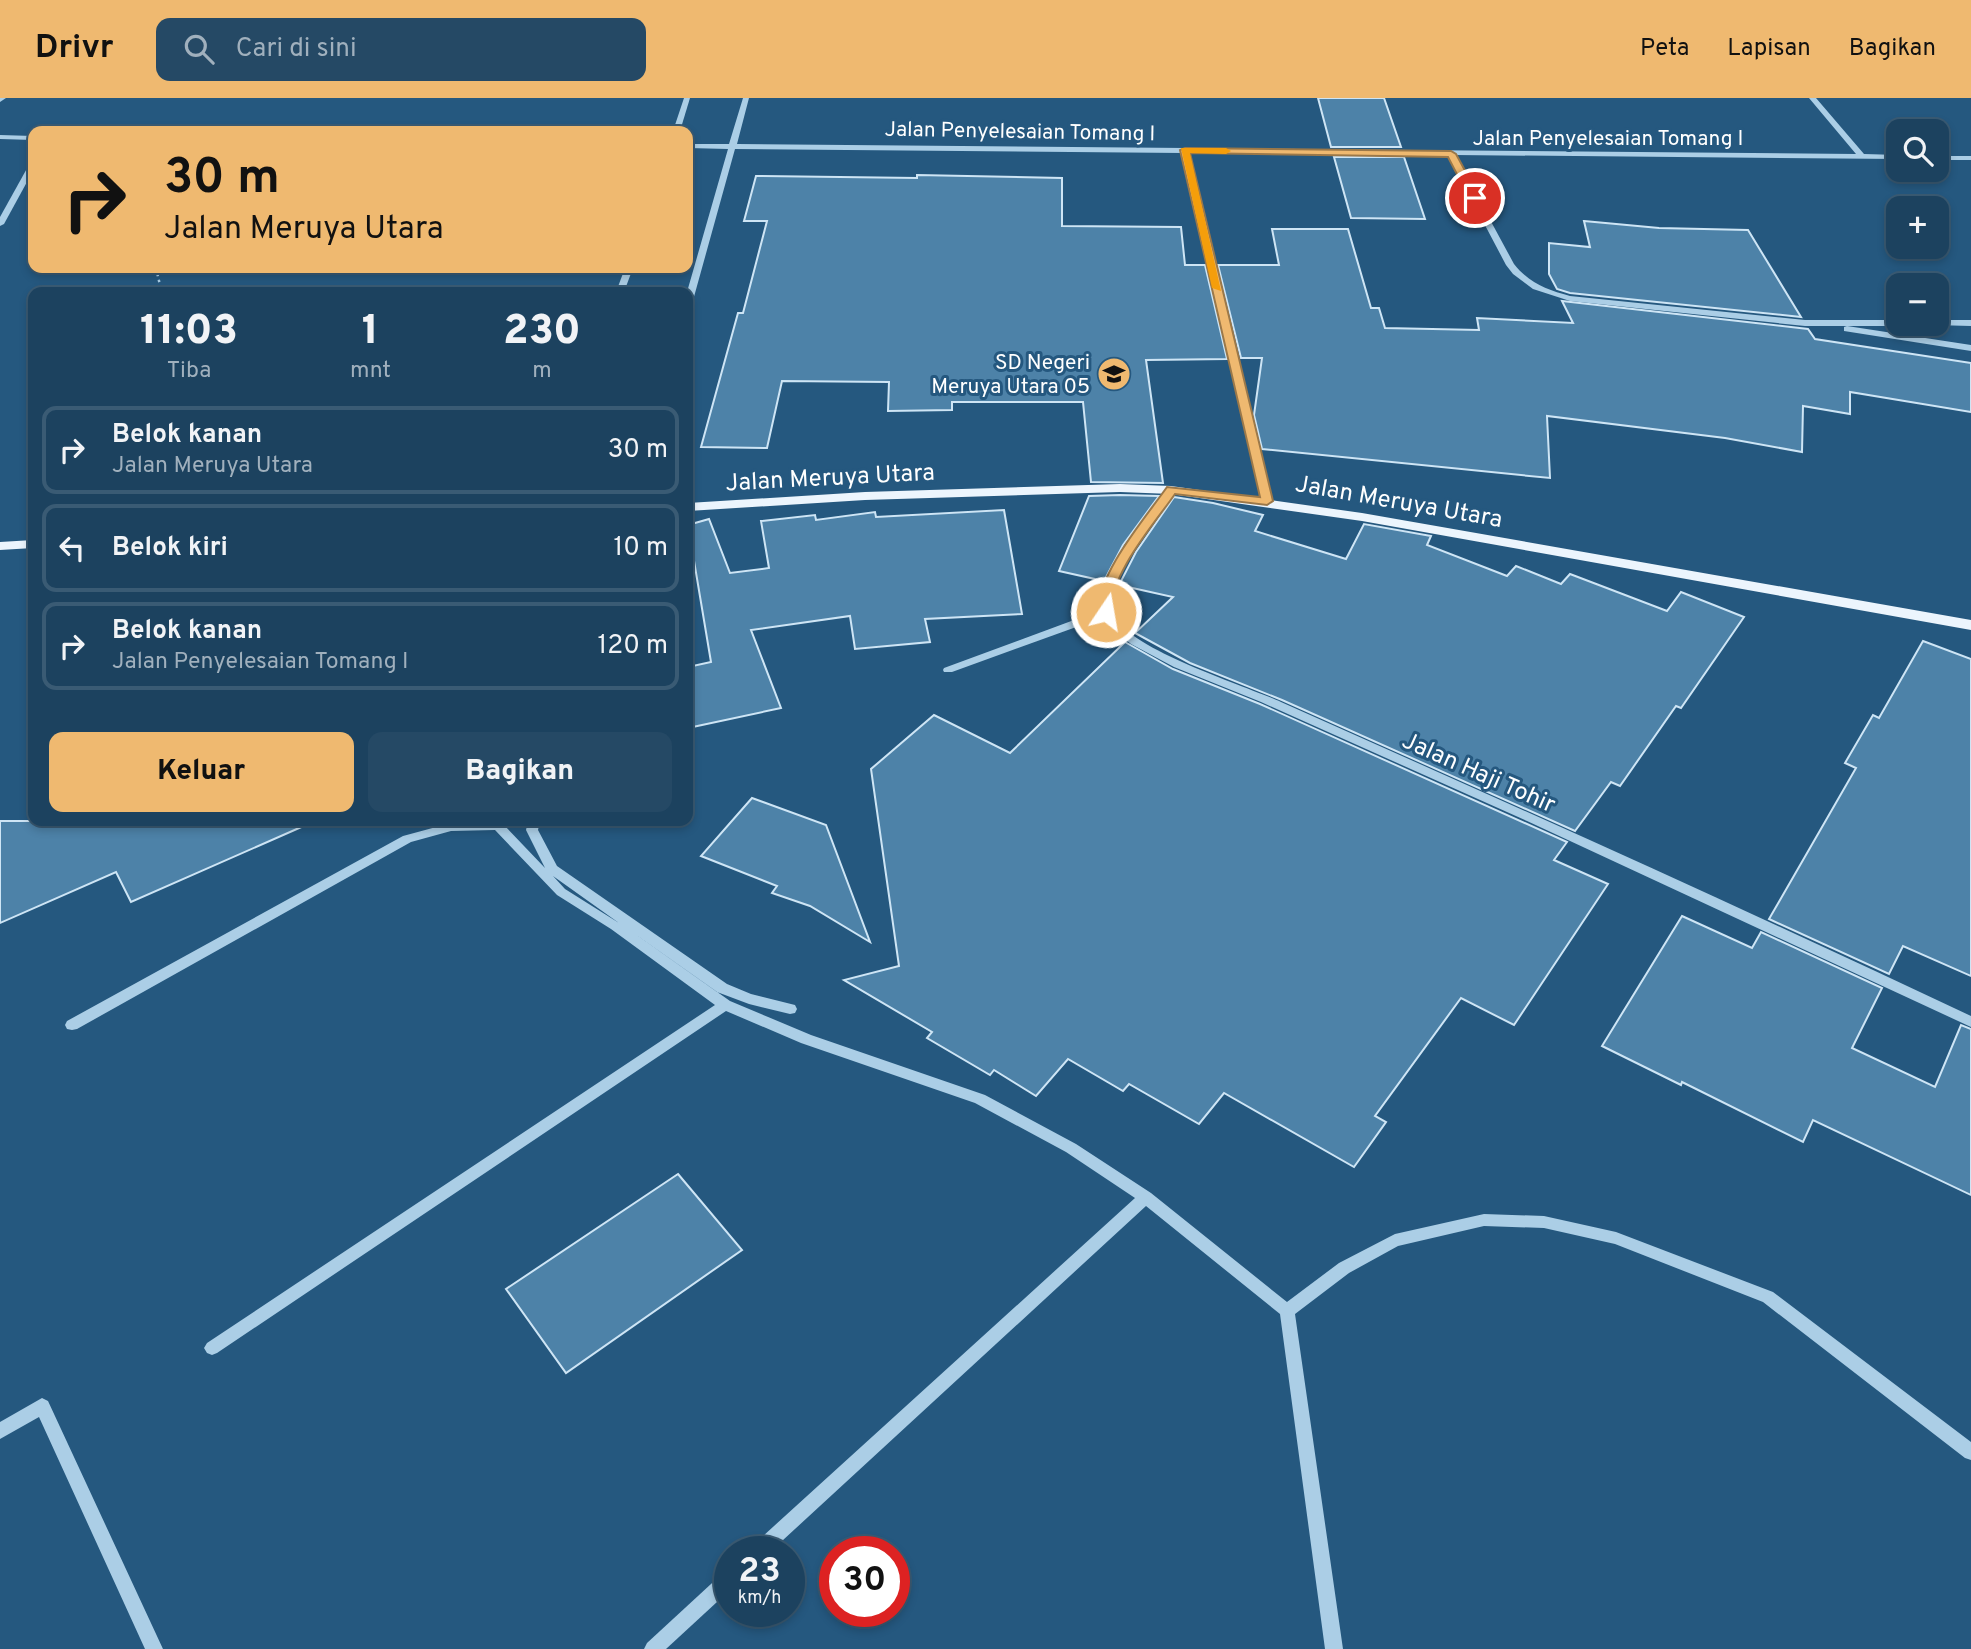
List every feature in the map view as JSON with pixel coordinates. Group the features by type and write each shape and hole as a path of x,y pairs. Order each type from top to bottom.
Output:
{"main road":[{"name":"Jalan Meruya Utara","path":"693,507 865,496 1120,488 1171,490 1267,501 1971,625"},
{"path":"0,546 28,544"}],"street":[{"path":"678,126 687,98"},
{"path":"693,287 746,98"},
{"path":"1812,98 1862,157"},
{"path":"0,137 28,138"},
{"name":"Jalan Penyelesaian Tomang I","path":"693,146 1886,158"},
{"path":"1185,150 1267,501"},
{"path":"1451,154 1510,265 1520,279 1540,290 1570,298 1805,323 1971,348"},
{"path":"1949,158 1971,158"},
{"path":"0,224 28,174"},
{"path":"1805,323 1886,323"},
{"path":"1949,323 1971,323"},
{"path":"948,670 1106,612 1104,601 1114,575 1171,490"},
{"name":"Jalan Haji Tohir","path":"1106,612 1121,634 1154,652 1736,909 1971,1022"},
{"path":"72,1025 407,839 451,827 467,826"},
{"path":"501,826 562,892 725,1005 806,1039 981,1099 1071,1148 1146,1197 1287,1311 1334,1649"},
{"path":"533,826 532,830 552,869 722,988 749,999 790,1009"},
{"path":"212,1348 725,1005"},
{"path":"775,1536 1146,1197"},
{"path":"1287,1311 1344,1268 1395,1240 1484,1220 1544,1222 1616,1238 1768,1297 1971,1452"},
{"path":"0,1431 42,1406 154,1649"},
{"path":"653,1649 714,1593"}],"path":[{"path":"157,273 160,285"}],"building":[{"path":"1318,98 1384,98 1401,147 1331,147"},
{"path":"1334,157 1404,157 1425,219 1351,218"},
{"path":"917,175 1062,178 1062,226 1181,227 1185,265 1205,265 1227,359 1146,360 1163,483 1091,482 1083,402 952,402 952,410 888,411 889,382 782,381 767,448 701,447 738,313 743,313 767,221 744,221 756,176 917,178"},
{"path":"1584,221 1659,228 1748,230 1801,317 1570,293 1557,289 1549,274 1549,243 1590,247"},
{"path":"1272,229 1348,229 1371,308 1379,308 1385,328 1479,330 1477,318 1573,323 1562,301 1808,329 1815,339 1971,363 1971,412 1850,392 1850,414 1803,406 1802,452 1725,438 1547,416 1550,478 1262,449 1254,415 1262,358 1241,358 1218,265 1279,265"},
{"path":"1089,496 1159,496 1123,545 1104,581 1059,571"},
{"path":"1174,497 1263,515 1255,531 1346,559 1364,524 1431,536 1427,545 1507,576 1516,566 1561,584 1570,574 1667,611 1681,592 1744,617 1681,708 1676,706 1620,786 1611,782 1575,831 1282,700 1190,663 1135,633 1173,597 1119,585 1136,552"},
{"path":"1004,510 1022,614 925,619 930,642 855,649 850,616 751,630 781,708 693,727 693,666 711,662 693,555 693,524 709,519 730,573 769,568 761,521 815,515 816,520 875,512 876,517"},
{"path":"1923,641 1971,659 1971,976 1903,946 1889,974 1769,919 1856,768 1845,763 1873,715 1879,718"},
{"path":"1125,642 1173,669 1260,704 1567,842 1554,860 1608,884 1514,1025 1461,998 1375,1116 1386,1122 1354,1167 1224,1093 1199,1124 1129,1084 1123,1091 1068,1059 1036,1096 994,1070 990,1075 927,1038 932,1032 844,980 899,966 871,769 934,715 1010,753"},
{"path":"752,798 826,825 870,942 810,906 772,893 777,886 701,856"},
{"path":"0,821 28,821 28,826 304,826 131,902 116,872 0,923"},
{"path":"1682,916 1752,948 1761,932 1882,988 1852,1048 1935,1087 1961,1025 1971,1029 1971,1195 1813,1120 1803,1142 1602,1046"},
{"path":"678,1174 742,1250 566,1373 506,1289"}],"slow traffic":[{"path":"1217,288 1185,150 1226,151"}],"place":[{"name":"SD Negeri Meruya Utara 05","path":"1114,374"}],"route":[{"path":"1106,612 1104,601 1114,575 1171,490 1267,501 1185,150 1451,154 1475,198"}]}
